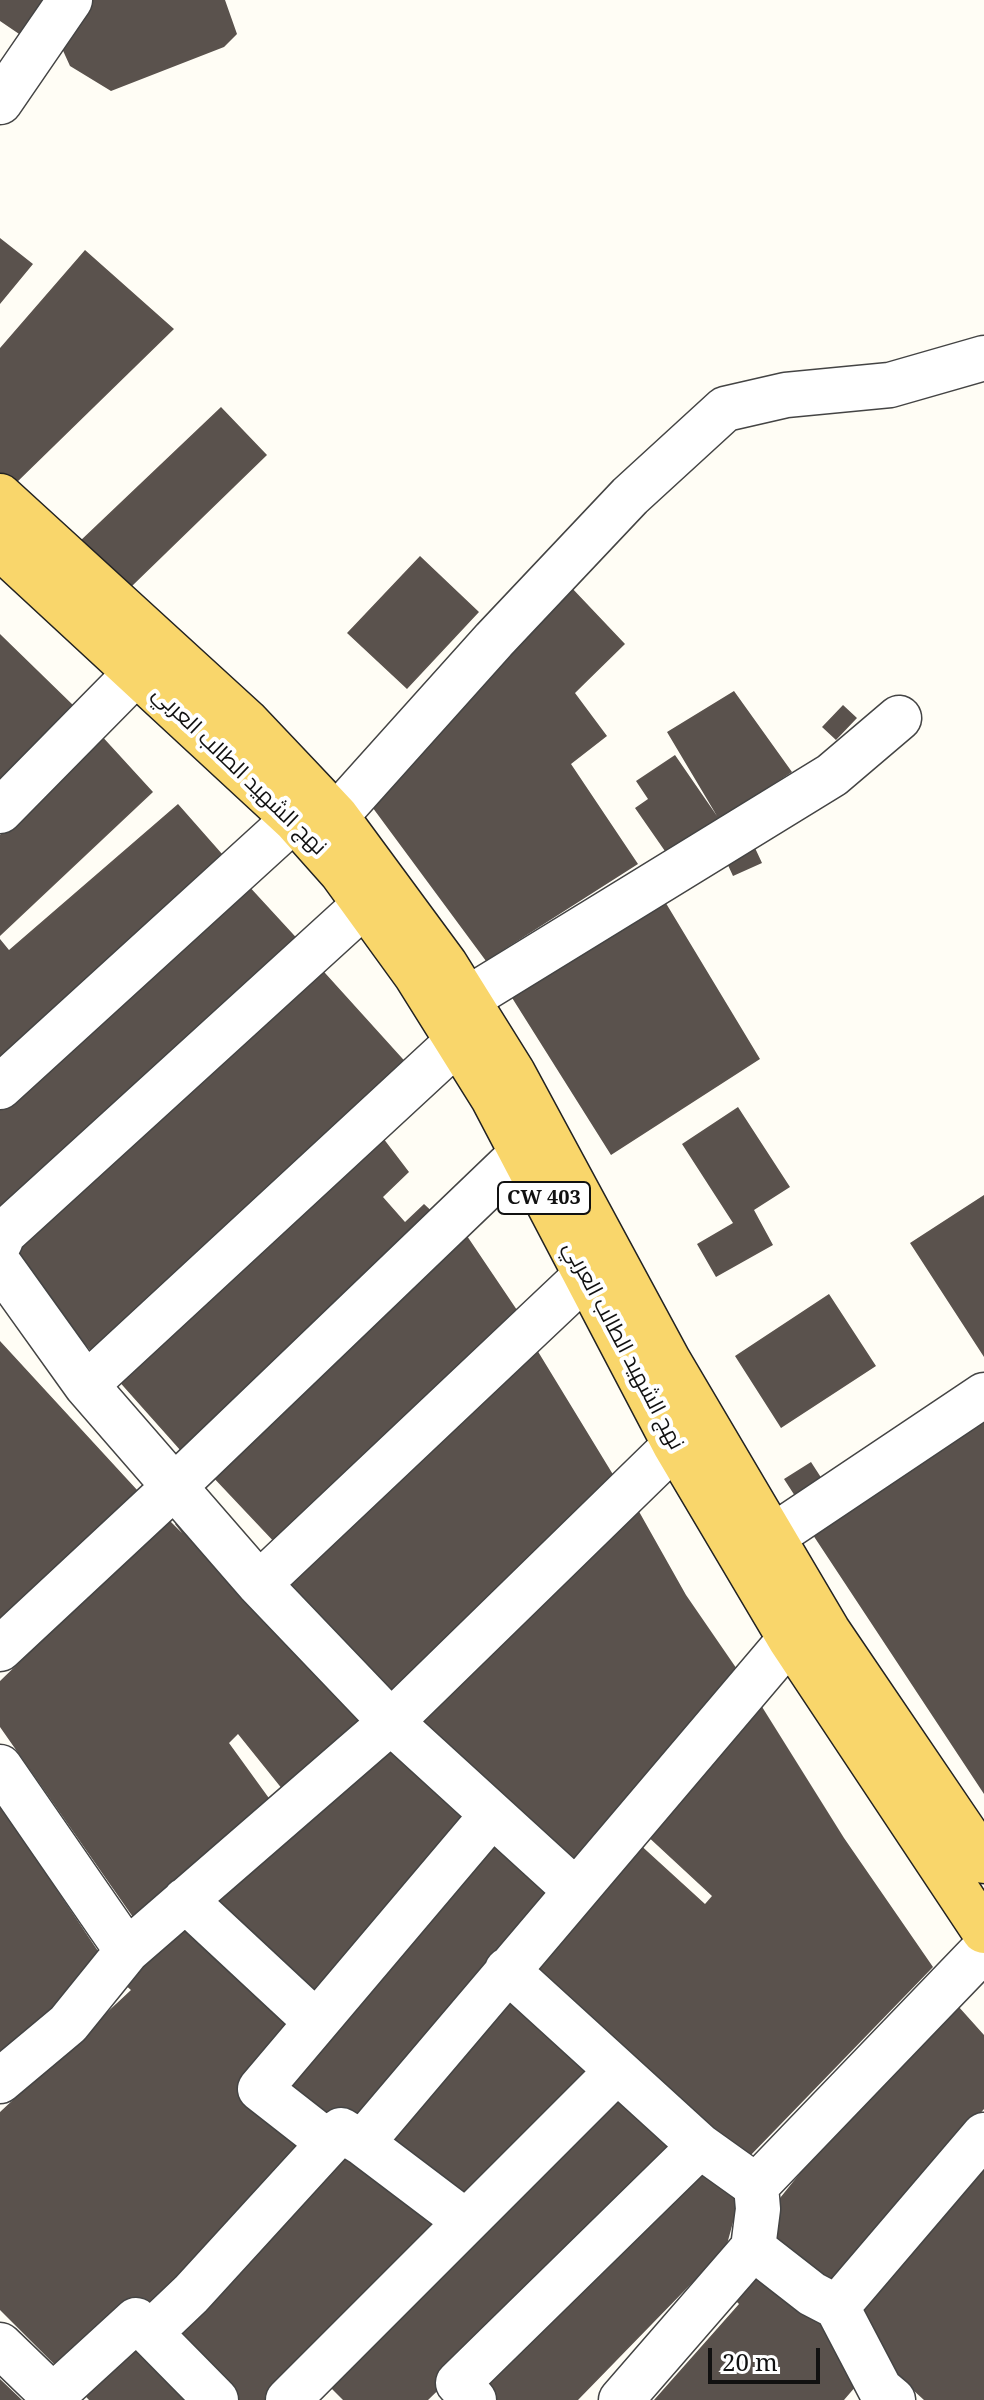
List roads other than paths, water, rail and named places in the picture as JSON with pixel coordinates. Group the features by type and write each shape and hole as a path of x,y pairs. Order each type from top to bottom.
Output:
{"main road":[{"name":"نهج الشهيد الطالب العربي","path":"0,496 246,721 315,818 469,998 533,1144 585,1276 675,1445 790,1639 984,1931"},
{"name":"نهج الشهيد الطالب العربي","path":"0,547 137,672 315,818 342,873 533,1144 668,1360 828,1631 984,1861"}],"street":[{"path":"0,102 14,53 70,0"},
{"path":"0,1087 315,818 494,640 619,507 725,409 786,395 890,385 984,358"},
{"path":"0,811 137,672"},
{"path":"469,998 832,775 899,718"},
{"path":"0,1242 3,1234 364,905"},
{"path":"86,1385 458,1041"},
{"path":"0,1649 533,1144"},
{"path":"0,1265 86,1385 259,1584 391,1722 575,1890"},
{"path":"259,1584 585,1276"},
{"path":"772,1537 984,1395"},
{"path":"0,2081 68,2024 127,1951 391,1722 675,1445"},
{"path":"150,2333 345,2143 507,1970 790,1639"},
{"path":"0,1767 127,1951"},
{"path":"465,2221 260,2089 492,1815"},
{"path":"185,1900 249,1964 316,2022"},
{"path":"621,2400 753,2248 758,2209 756,2186 984,1949"},
{"path":"507,1970 615,2073 700,2146 756,2186"},
{"path":"313,2392 465,2221 615,2073"},
{"path":"837,2307 984,2135"},
{"path":"457,2394 700,2146"},
{"path":"753,2248 812,2294 837,2307 881,2396"},
{"path":"0,2345 55,2398 136,2320 216,2400"}]}
